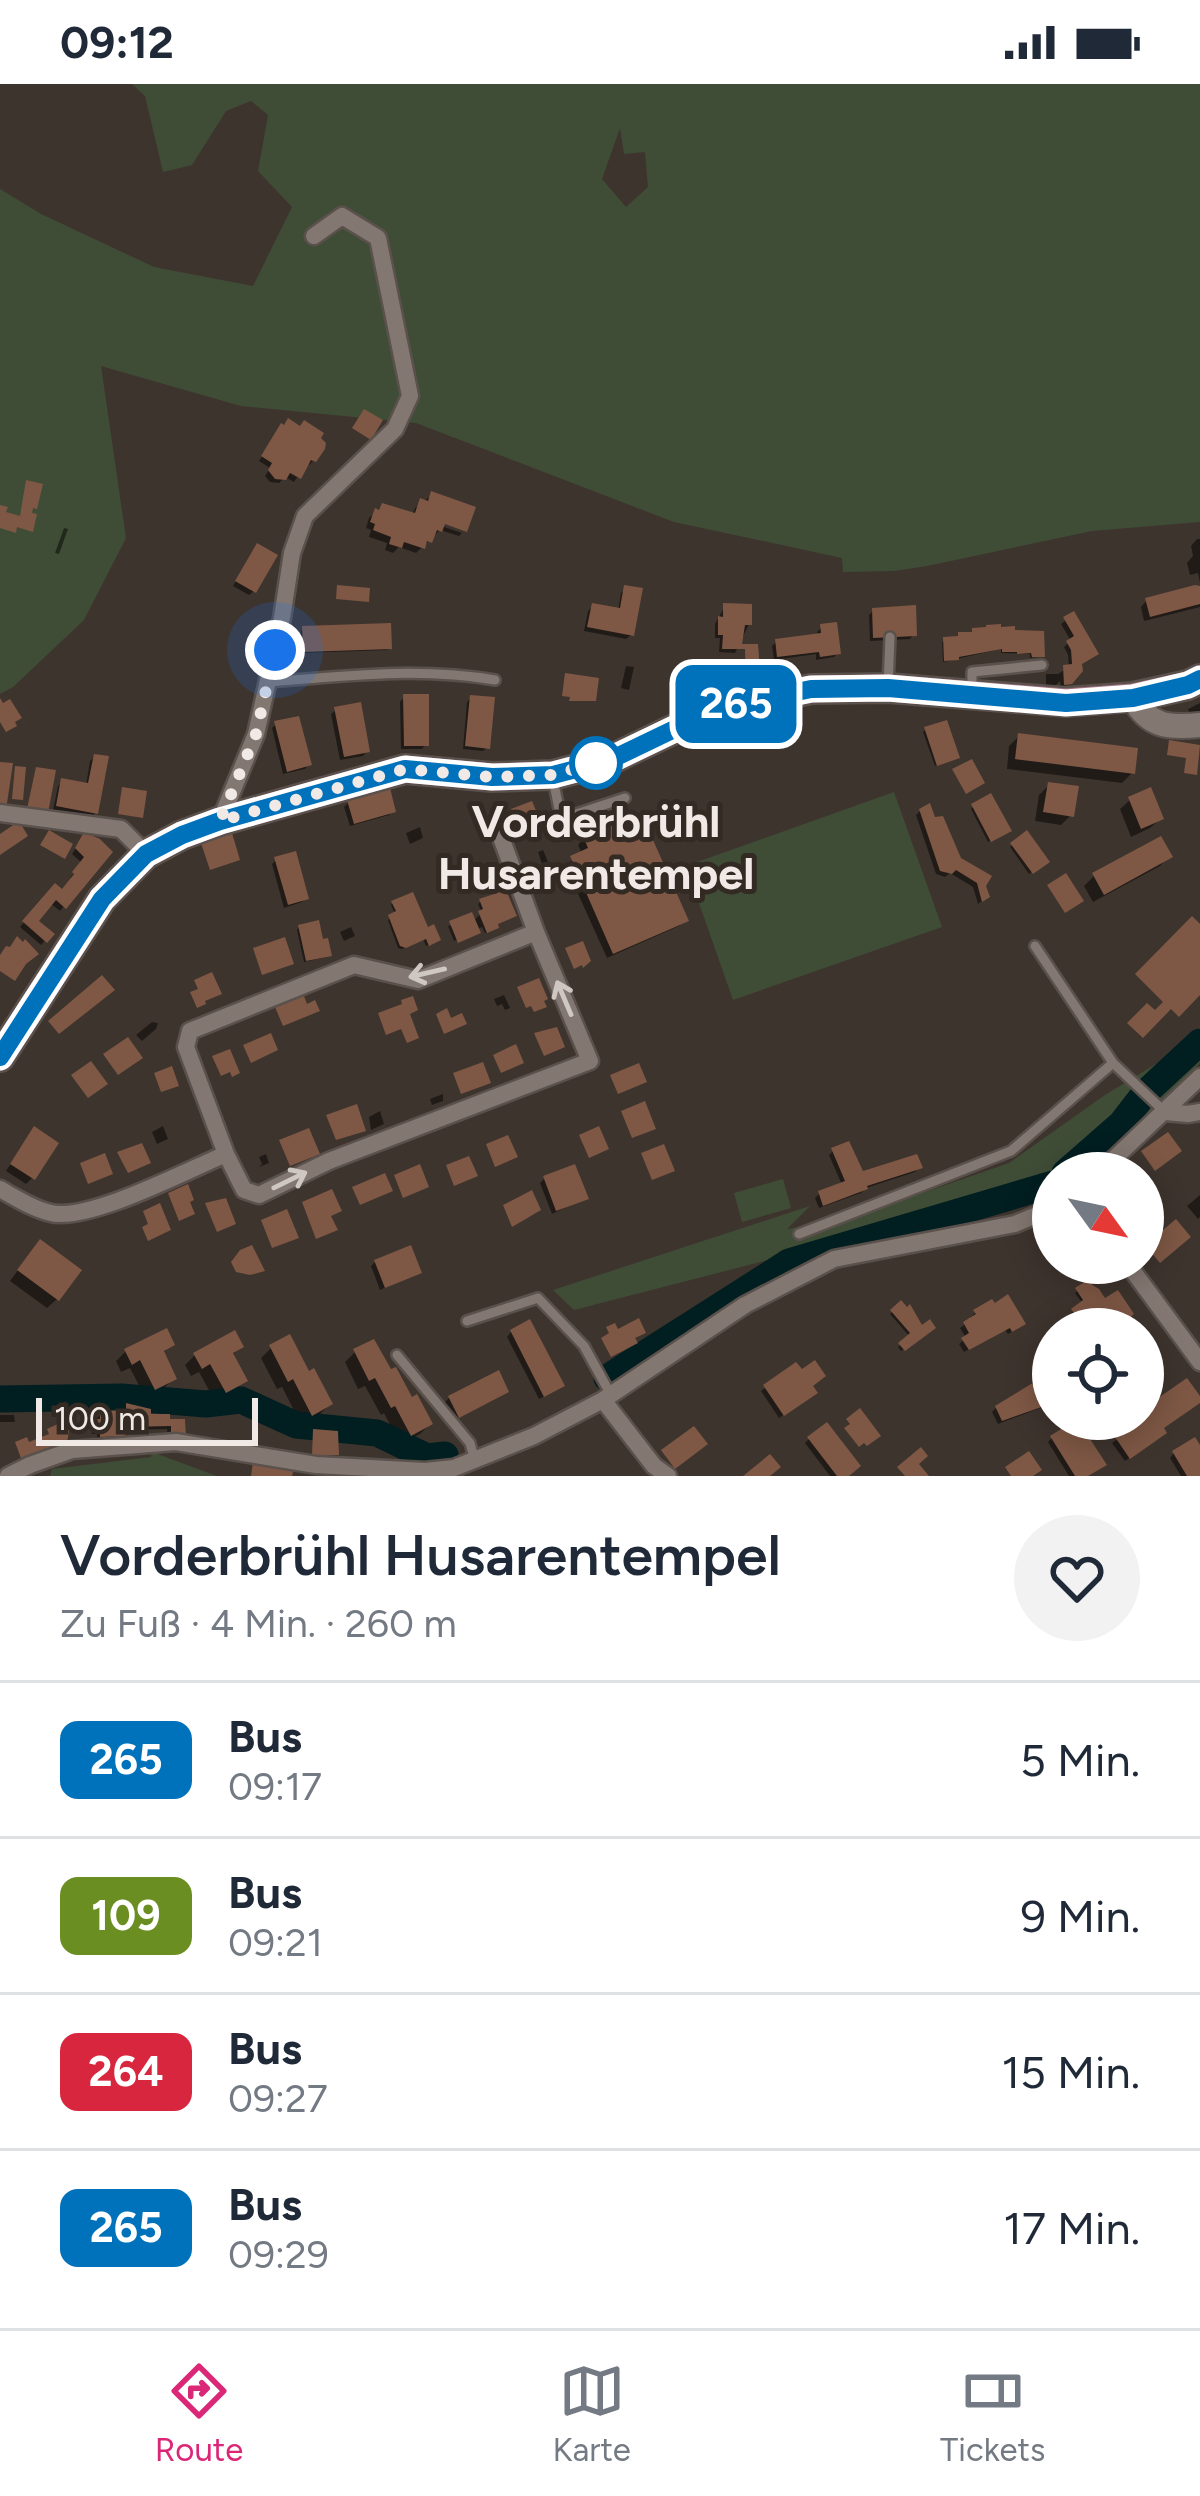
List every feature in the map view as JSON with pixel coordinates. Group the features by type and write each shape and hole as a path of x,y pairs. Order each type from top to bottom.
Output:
{"main road":[{"path":"0,1057 102,899 146,854 220,821 405,769 492,777 553,775 610,760 716,709 811,689 888,688 1066,703 1133,698 1200,679"}],"street":[{"path":"220,821 256,734 292,553 305,516 395,429 410,396 378,238 342,216 314,236"},
{"path":"1133,698 1142,715 1172,728 1200,725"},
{"path":"0,813 121,829 146,854"},
{"path":"499,832 590,1061 329,1161 259,1195 244,1190 186,1047 190,1031 354,965 418,980 536,932"},
{"path":"1120,1152 1200,1077"},
{"path":"1162,1110 1200,1112"},
{"path":"0,1189 49,1213 61,1214 106,1205 226,1154"},
{"path":"8,1476 72,1450 176,1442 316,1465 425,1471 454,1468 608,1395 746,1305 834,1258 1032,1217"},
{"path":"1142,1284 1200,1362"},
{"path":"608,1395 654,1466 668,1476"}],"lane":[{"path":"888,688 890,637"},
{"path":"973,696 972,672 1042,664"},
{"path":"268,682 403,672 496,680"},
{"path":"553,775 561,819 625,798"},
{"path":"1035,946 1113,1063 1162,1110"},
{"path":"799,1234 1011,1151 1113,1063"},
{"path":"467,1321 538,1298 584,1346 608,1395"},
{"path":"397,1355 470,1442 476,1460"}],"green space":[{"path":"132,84 1200,84 1200,522 1092,531 894,571 843,572 842,558 674,522 416,423 241,406 101,366 126,538 84,620 0,694 0,189 41,214 154,267 253,286 292,207 258,171 268,115 251,101 226,111 192,165 163,172 145,96","holes":["620,128 624,154 645,152 648,187 626,207 602,179"]},
{"path":"894,792 942,927 733,1000 686,866"},
{"path":"1200,1027 1200,1063 1106,1152 1032,1152 1032,1205 799,1252 574,1310 553,1290 810,1206 787,1229 839,1222 1009,1163 1174,1053"},
{"path":"783,1179 791,1208 742,1222 734,1193"},
{"path":"152,1452 217,1476 50,1476 52,1469 151,1457"}],"building":[{"path":"364,409 383,420 371,440 352,428"},
{"path":"288,418 300,426 304,420 324,433 325,449 316,462 311,460 301,479 290,473 286,480 275,479 268,470 272,463 261,456"},
{"path":"26,480 43,484 37,509 33,508 32,513 37,514 33,532 0,528 0,505 20,516"},
{"path":"431,491 476,507 467,532 445,524 425,549 404,542 402,548 389,544 391,537 373,530 375,524 370,522 382,503 415,513 420,498 428,501"},
{"path":"257,543 278,555 256,593 235,581"},
{"path":"337,585 370,588 369,602 336,599"},
{"path":"624,585 643,588 634,636 587,627 592,603 620,608"},
{"path":"1200,586 1200,604 1150,617 1145,598"},
{"path":"723,603 752,604 752,625 745,625 742,644 758,644 761,684 746,686 745,649 722,649 718,616 723,617"},
{"path":"916,605 917,636 873,638 872,608"},
{"path":"1074,611 1099,654 1082,664 1083,671 1072,684 1064,685 1063,665 1072,664 1066,641 1074,636 1063,617"},
{"path":"837,622 841,654 777,657 775,639 821,633 820,624"},
{"path":"391,623 392,649 303,652 302,626"},
{"path":"1001,624 1015,626 1015,630 1044,631 1045,657 1002,649 944,661 943,637"},
{"path":"565,673 599,678 596,701 569,701 570,697 562,696"},
{"path":"403,694 429,694 429,746 404,746"},
{"path":"470,695 495,697 490,749 465,746"},
{"path":"0,698 3,703 10,699 22,718 6,732 0,722"},
{"path":"361,702 370,752 344,757 334,707"},
{"path":"299,716 312,765 287,772 274,721"},
{"path":"947,720 960,758 937,766 924,727"},
{"path":"1018,733 1138,748 1135,774 1015,759"},
{"path":"1169,740 1200,745 1197,775 1184,773 1186,758 1167,755"},
{"path":"94,754 109,756 98,814 56,806 61,778 88,783"},
{"path":"972,759 985,783 966,794 952,769"},
{"path":"0,762 13,763 6,810 0,809"},
{"path":"15,766 26,767 23,800 12,799"},
{"path":"36,767 56,770 48,813 27,809"},
{"path":"1048,782 1079,786 1074,817 1043,812"},
{"path":"122,787 147,791 143,818 118,814"},
{"path":"1151,787 1164,819 1141,829 1128,797"},
{"path":"390,788 396,812 354,824 347,800"},
{"path":"991,793 1012,831 991,842 971,804"},
{"path":"532,801 541,823 520,831 511,809"},
{"path":"930,803 935,817 943,816 961,858 992,876 986,886 990,897 982,902 977,883 956,870 952,874 940,871 919,809"},
{"path":"620,820 625,832 645,822 689,921 613,954 570,856 588,848 583,836"},
{"path":"19,821 28,836 0,855 0,834"},
{"path":"49,830 73,844 65,859 40,845"},
{"path":"1027,830 1050,862 1033,874 1010,843"},
{"path":"84,832 113,852 66,909 56,900 39,921 55,934 47,943 22,921 55,883 62,889 74,874 84,857 75,848"},
{"path":"232,833 240,860 210,870 201,843"},
{"path":"1161,836 1173,857 1104,895 1092,873"},
{"path":"296,851 309,899 288,905 274,857"},
{"path":"1066,873 1084,901 1065,913 1047,885"},
{"path":"506,890 517,916 487,933 478,911 483,909 479,899"},
{"path":"413,892 428,927 434,924 441,940 429,946 426,939 406,948 400,946 388,915 396,911 391,901"},
{"path":"472,912 481,933 458,943 449,921"},
{"path":"1192,916 1200,924 1200,995 1179,1017 1171,1009 1143,1038 1127,1023 1147,1003 1155,1010 1163,1002 1135,974"},
{"path":"319,920 332,956 306,961 298,925"},
{"path":"17,936 39,954 15,981 0,971 0,955"},
{"path":"285,937 294,964 262,975 253,948"},
{"path":"583,941 591,961 574,969 565,948"},
{"path":"212,972 222,994 197,1008 190,992 198,989 194,980"},
{"path":"102,975 115,990 59,1034 48,1021"},
{"path":"539,978 547,1007 534,1012 531,1006 526,1008 517,987"},
{"path":"304,996 307,1004 315,1000 320,1011 283,1026 275,1007"},
{"path":"413,996 418,1010 410,1014 419,1038 407,1043 401,1029 386,1035 378,1013"},
{"path":"447,1008 451,1018 462,1013 467,1024 444,1034 436,1014"},
{"path":"557,1027 565,1047 544,1056 534,1033"},
{"path":"271,1033 278,1050 251,1063 243,1045"},
{"path":"128,1037 143,1058 118,1075 103,1054"},
{"path":"516,1044 524,1063 501,1073 493,1055"},
{"path":"230,1049 240,1073 221,1076 212,1056"},
{"path":"91,1061 108,1084 88,1098 71,1075"},
{"path":"483,1062 491,1083 461,1094 453,1073"},
{"path":"639,1063 647,1082 618,1094 610,1075"},
{"path":"172,1066 179,1086 161,1092 154,1073"},
{"path":"645,1101 656,1129 632,1138 621,1111"},
{"path":"357,1104 366,1131 336,1140 326,1115"},
{"path":"34,1126 59,1143 35,1180 10,1164"},
{"path":"599,1126 609,1149 589,1158 579,1135"},
{"path":"309,1128 320,1154 290,1166 279,1140"},
{"path":"1168,1132 1182,1151 1164,1164 1164,1152 1141,1151"},
{"path":"508,1135 518,1157 495,1167 486,1144"},
{"path":"849,1141 863,1171 917,1154 923,1168 823,1206 818,1191 845,1181 831,1148"},
{"path":"142,1143 151,1163 128,1173 117,1152"},
{"path":"664,1144 675,1171 652,1180 641,1153"},
{"path":"105,1153 113,1174 88,1184 80,1163"},
{"path":"469,1156 478,1176 454,1186 446,1165"},
{"path":"420,1164 429,1187 403,1198 394,1175"},
{"path":"575,1164 589,1199 556,1211 543,1176"},
{"path":"385,1173 393,1191 360,1205 352,1187"},
{"path":"188,1184 195,1214 179,1221 168,1193"},
{"path":"332,1189 342,1211 331,1216 338,1230 316,1239 302,1202"},
{"path":"532,1190 541,1210 512,1227 503,1205"},
{"path":"226,1198 236,1224 217,1232 205,1203"},
{"path":"160,1203 171,1230 148,1241 142,1227 148,1224 143,1211"},
{"path":"287,1209 299,1238 272,1248 261,1220"},
{"path":"1176,1219 1191,1237 1164,1260 1164,1229"},
{"path":"40,1239 82,1270 59,1301 17,1270"},
{"path":"252,1245 265,1271 236,1272 231,1262 240,1250"},
{"path":"411,1245 422,1273 385,1288 374,1260"},
{"path":"1091,1284 1105,1298 1118,1290 1130,1308 1072,1308 1083,1300 1075,1288"},
{"path":"1008,1294 1026,1324 969,1350 961,1338 969,1333 963,1322 976,1314 973,1310"},
{"path":"901,1300 907,1307 910,1304 922,1325 930,1319 936,1328 905,1351 898,1343 910,1333 890,1310"},
{"path":"639,1318 646,1333 635,1338 638,1343 611,1357 601,1338 609,1333 606,1327 615,1323 618,1329"},
{"path":"530,1319 565,1386 544,1397 510,1330"},
{"path":"167,1328 175,1345 164,1351 177,1379 155,1390 140,1360 132,1365 124,1349"},
{"path":"235,1330 244,1347 233,1353 248,1381 226,1393 210,1364 202,1369 193,1353"},
{"path":"290,1334 333,1404 312,1416 269,1345"},
{"path":"374,1339 412,1397 417,1394 433,1424 411,1436 375,1378 369,1381 353,1349"},
{"path":"815,1360 826,1376 813,1386 818,1393 784,1416 763,1385 796,1362 802,1369"},
{"path":"499,1370 509,1392 459,1418 448,1396"},
{"path":"1187,1378 1200,1403 1164,1428 1164,1394"},
{"path":"1031,1384 1032,1410 1002,1421 995,1406"},
{"path":"126,1403 151,1409 151,1414 185,1419 186,1438 171,1438 171,1426 126,1427 125,1436 100,1437 94,1419 100,1419 100,1411 126,1410"},
{"path":"860,1408 881,1436 859,1447 844,1428 850,1424 846,1419"},
{"path":"71,1422 67,1442 22,1461 15,1442 27,1437 29,1442 49,1434 47,1429"},
{"path":"827,1422 861,1466 849,1476 837,1476 807,1437"},
{"path":"694,1426 708,1444 675,1469 661,1450"},
{"path":"313,1429 338,1431 339,1455 312,1455"},
{"path":"1195,1437 1200,1445 1200,1476 1187,1476 1172,1451"},
{"path":"1052,1440 1091,1440 1107,1465 1088,1476 1075,1476"},
{"path":"1117,1440 1157,1440 1130,1459"},
{"path":"921,1447 928,1456 919,1464 929,1476 905,1476 897,1467"},
{"path":"1029,1451 1042,1470 1033,1476 1011,1476 1005,1467"},
{"path":"770,1454 781,1467 770,1476 743,1476"},
{"path":"253,1462 294,1468 292,1476 251,1476"}],"waterway":[{"path":"1089,1152 1200,1042"},
{"path":"607,1378 789,1262 1032,1190"},
{"path":"0,1399 121,1397 206,1404 241,1400 296,1425 377,1433 427,1457 445,1455"}],"bus line":[{"name":"265","path":"0,1057 102,899 146,854 220,821 405,769 492,777 553,775 610,760 716,709 811,689 888,688 1066,703 1133,698 1200,679"}],"place":[{"name":"Vorderbrühl Husarentempel","path":"596,763"}],"route":[{"path":"275,650 256,734 220,821 405,769 492,777 553,775 596,763"}]}
